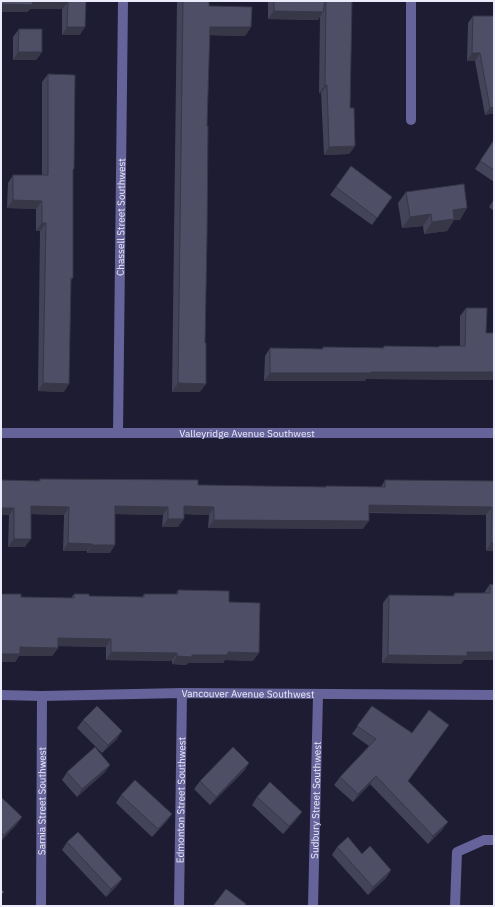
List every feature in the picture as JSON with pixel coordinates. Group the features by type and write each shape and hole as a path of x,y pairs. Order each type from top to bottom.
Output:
{"street":[{"name":"Chassell Street Southwest","path":"118,433 123,1"},
{"path":"411,1 411,120"},
{"name":"Valleyridge Avenue Southwest","path":"1,433 494,433"},
{"name":"Edmonton Street Southwest","path":"179,906 182,694"},
{"name":"Vancouver Avenue Southwest","path":"1,695 494,695"},
{"name":"Sudbury Street Southwest","path":"313,906 318,695"},
{"name":"Sarnia Street Southwest","path":"41,906 42,696"},
{"path":"455,906 457,852 484,840 494,840"}],"building":[{"path":"1,1 33,1 32,5 1,4"},
{"path":"33,1 86,1 85,27 67,27 68,2"},
{"path":"183,1 209,1 209,6 252,7 251,27 210,27 207,126 206,384 178,383"},
{"path":"274,1 325,1 323,12 274,11"},
{"path":"326,1 352,1 350,108 354,108 355,146 329,147 327,85 325,85"},
{"path":"473,16 494,16 494,107 490,108 480,53 472,53"},
{"path":"19,29 42,29 42,52 18,52"},
{"path":"48,74 75,75 73,278 71,278 69,384 43,383 46,223 42,223 42,201 13,200 13,175 48,175"},
{"path":"494,140 494,170 480,161"},
{"path":"351,166 392,197 377,218 336,187"},
{"path":"464,184 467,208 453,210 454,219 432,222 431,214 410,217 406,192"},
{"path":"466,308 487,308 486,333 494,333 494,372 270,373 270,348 323,349 323,347 384,348 384,346 465,346"},
{"path":"40,479 198,480 198,485 326,487 385,487 385,480 494,481 494,543 491,543 492,507 369,505 369,521 214,520 214,507 184,506 184,519 168,519 168,507 115,506 115,545 68,543 69,507 31,506 31,539 14,539 14,508 1,508 1,480 40,481"},
{"path":"490,584 494,585 494,652 467,652 467,656 388,655 389,595 454,596 455,593 490,593"},
{"path":"178,590 229,591 229,602 260,603 259,653 228,652 228,655 192,655 192,657 177,656 177,653 111,652 111,639 58,638 58,648 20,647 20,654 1,654 1,594 21,594 21,597 74,598 74,594 89,594 89,596 144,597 144,594 178,594"},
{"path":"97,706 122,731 108,745 83,720"},
{"path":"372,706 412,733 429,710 449,725 408,781 448,822 433,836 376,776 358,794 340,777 376,739 357,726"},
{"path":"95,747 110,765 82,789 67,772"},
{"path":"233,747 249,763 216,797 200,781"},
{"path":"135,780 172,814 158,829 121,795"},
{"path":"270,782 302,812 289,826 257,797"},
{"path":"1,797 22,817 4,835 1,832"},
{"path":"78,832 122,879 111,889 67,842"},
{"path":"348,837 362,854 370,846 391,870 373,887 337,847"},
{"path":"226,889 246,904 244,906 213,906"}]}
